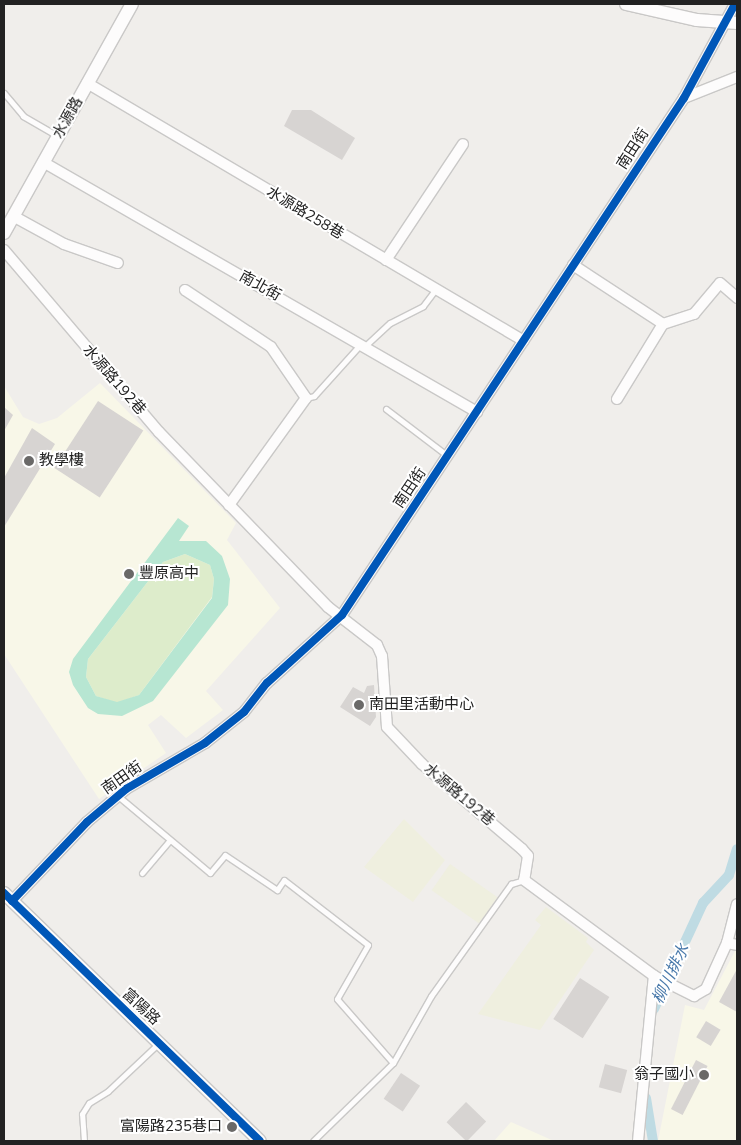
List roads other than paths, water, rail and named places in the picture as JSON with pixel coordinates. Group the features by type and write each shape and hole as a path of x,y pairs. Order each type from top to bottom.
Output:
{"street":[{"name":"水源路","path":"4,233 132,4"},
{"path":"626,4 733,23"},
{"name":"南田街","path":"8,897 118,796 205,743 244,712 267,683 342,615 733,23 735,4"},
{"path":"684,98 737,77"},
{"name":"水源路258巷","path":"87,83 524,340"},
{"path":"386,260 463,144"},
{"name":"南北街","path":"43,162 477,412"},
{"path":"13,216 64,244 118,263"},
{"name":"水源路192巷","path":"4,250 159,432 229,505 342,615 377,645 382,656 387,727 422,764 522,848 528,856 524,880"},
{"path":"573,265 664,324"},
{"path":"617,399 664,324 694,314 720,282 737,298"},
{"path":"186,290 271,347 306,398 229,505"},
{"path":"524,880 654,976 694,996 701,995 732,944 737,904"},
{"name":"富陽路","path":"8,897 260,1141"},
{"path":"638,1141 654,976"}],"lane":[{"path":"4,93 23,116 57,136"},
{"path":"306,398 314,396 363,345 390,323 424,306 436,289"},
{"path":"386,409 448,456"},
{"path":"118,796 210,873 225,855 277,890 284,880 368,945 337,999 393,1063"},
{"path":"142,873 170,840"},
{"path":"313,1141 393,1063 431,996 499,900 511,884 524,880"},
{"path":"84,1141 82,1114 89,1103 108,1091 159,1043"}],"waterway":[{"name":"柳川排水","path":"654,1009 703,903 729,875 737,849"},
{"name":"柳川排水","path":"646,1098 653,1141"}],"place":[{"name":"教學樓","path":"29,461"},
{"name":"豐原高中","path":"129,574"},
{"name":"南田里活動中心","path":"359,705"},
{"name":"翁子國小","path":"704,1075"},
{"name":"富陽路235巷口","path":"232,1127"}]}
